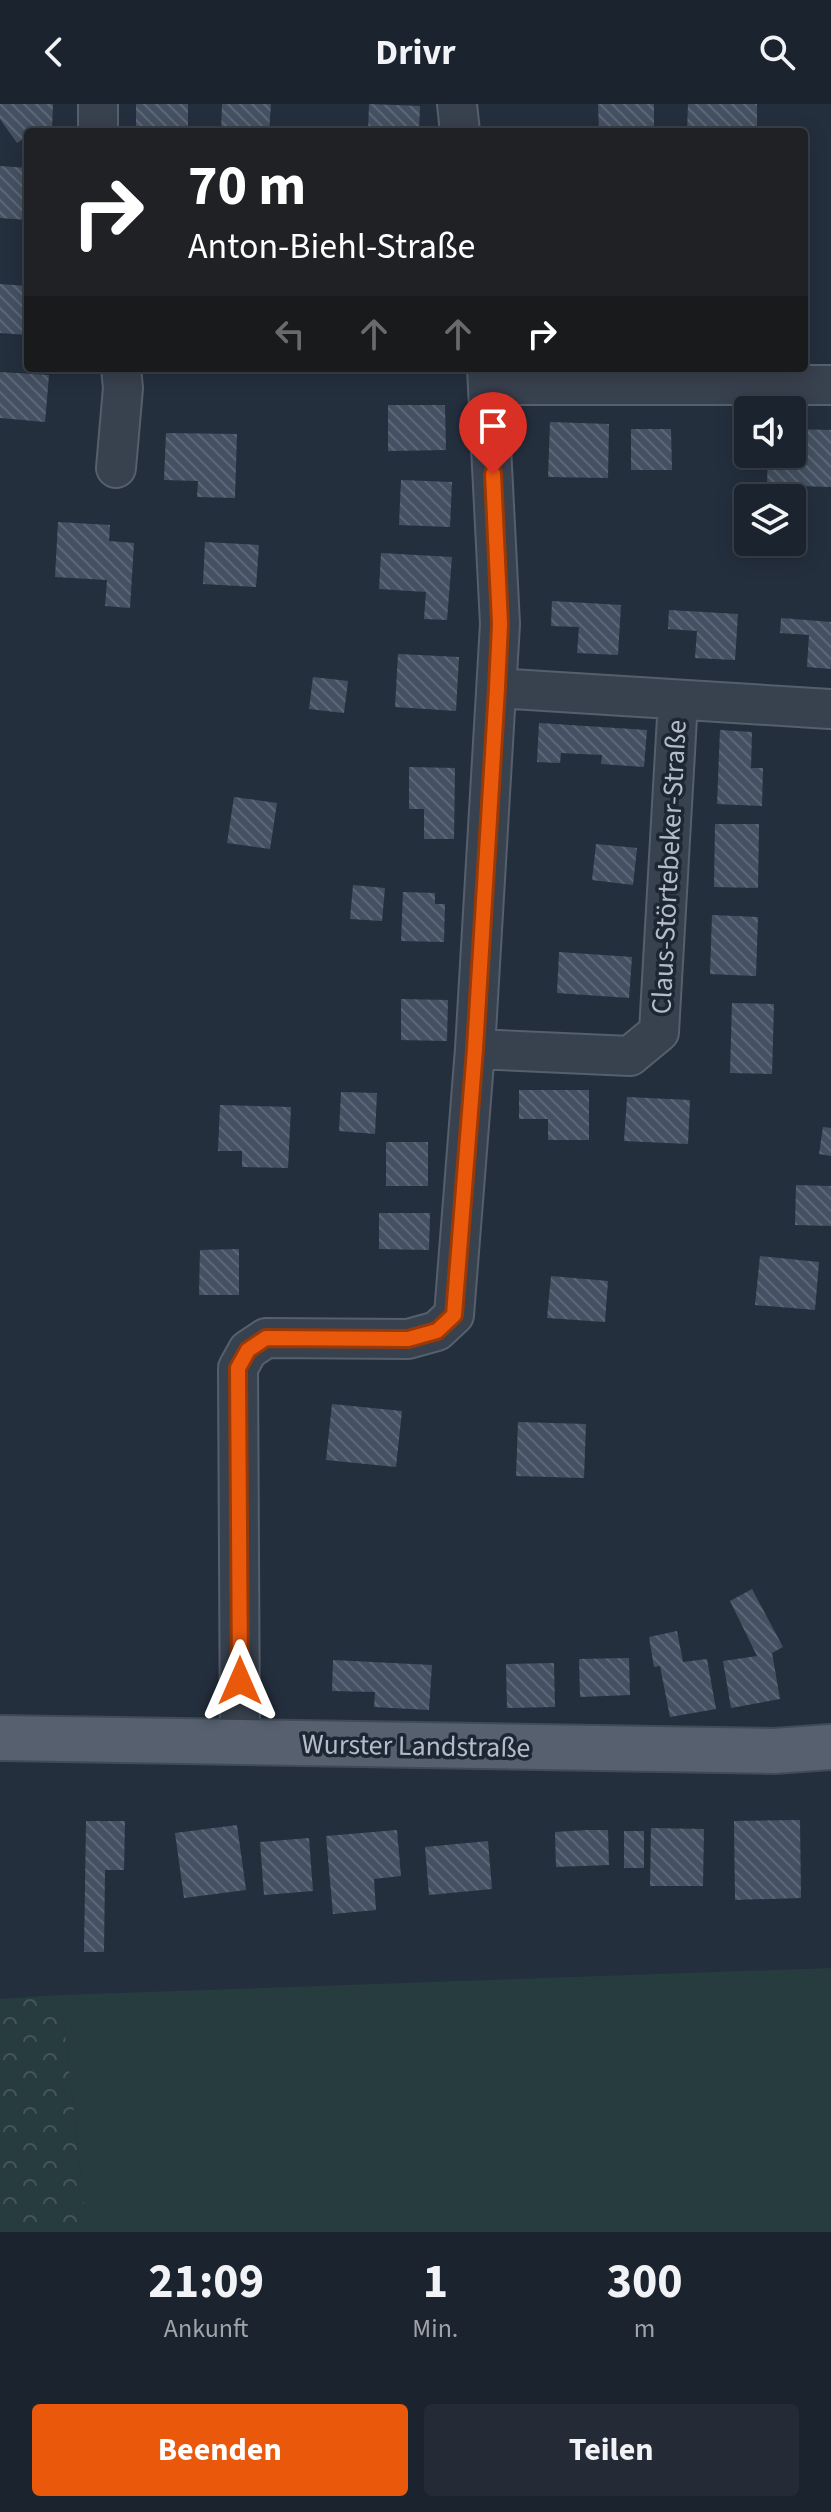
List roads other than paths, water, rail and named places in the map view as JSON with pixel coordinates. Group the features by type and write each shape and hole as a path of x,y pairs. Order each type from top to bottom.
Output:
{"main road":[{"name":"Wurster Landstraße","path":"0,1738 774,1751 831,1747"}],"street":[{"path":"98,104 98,128"},
{"path":"457,104 460,128"},
{"path":"116,468 123,388 121,372"},
{"path":"240,1744 238,1368 248,1350 266,1338 408,1339 437,1331 454,1315 475,1049 500,624 488,376 831,385"},
{"name":"Claus-Störtebeker-Straße","path":"497,688 830,709"},
{"name":"Claus-Störtebeker-Straße","path":"475,1049 630,1056 659,1032 678,700"}]}
